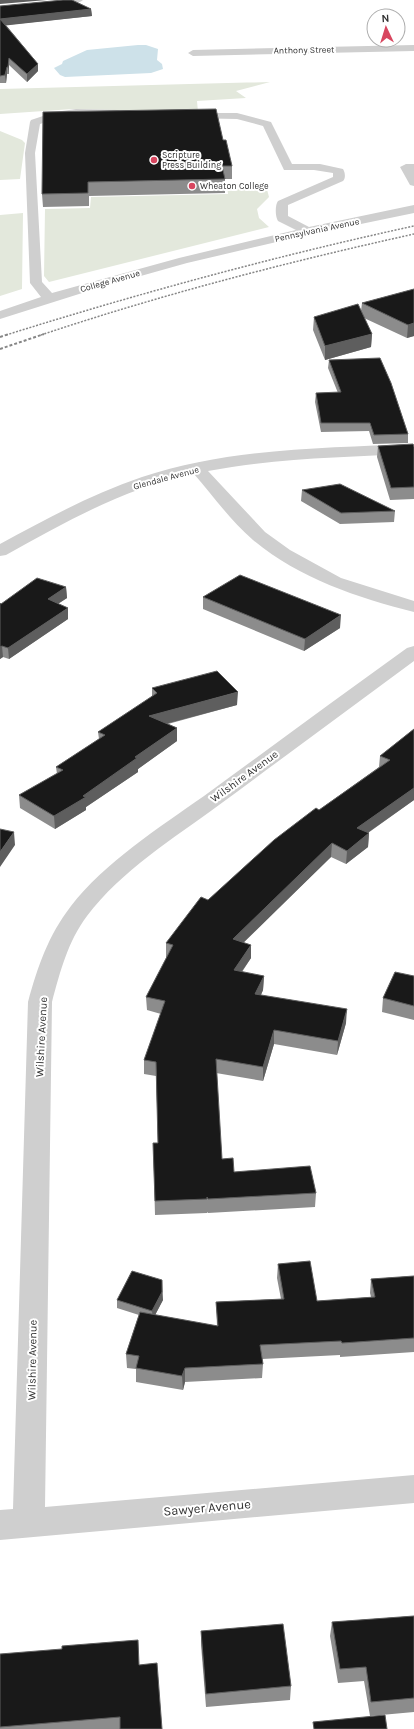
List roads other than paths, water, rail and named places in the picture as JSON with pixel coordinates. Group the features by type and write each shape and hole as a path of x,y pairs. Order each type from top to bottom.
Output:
{"street":[{"path":"0,9 55,4 79,0"},
{"name":"Anthony Street","path":"193,53 414,48"},
{"path":"49,298 36,283 30,153 35,122 56,113 88,111 127,113"},
{"path":"174,116 238,116 267,124 285,173 303,166 325,166 339,171 338,179 282,203"},
{"path":"414,167 406,167 414,183"},
{"path":"299,182 327,184"},
{"path":"282,191 282,218 308,232"},
{"name":"Pennsylvania Avenue","path":"221,251 414,209"},
{"name":"College Avenue","path":"0,315 49,298 221,251"},
{"name":"Glendale Avenue","path":"0,551 84,506 113,493 146,481 198,469 267,458 314,453 414,449"},
{"path":"198,469 259,536 284,554 335,582 414,607"},
{"name":"Wilshire Avenue","path":"14,1524 40,1002 50,962 65,932 79,911 97,890 143,850 414,652"},
{"name":"Sawyer Avenue","path":"14,1524 414,1489"}],"railway":[{"path":"6,335 107,304 208,276 414,226"},
{"path":"43,334 179,292 414,234"},
{"path":"0,349 43,334"},
{"path":"0,337 6,335"}],"place":[{"name":"Scripture Press Building","path":"154,160"},
{"name":"Wheaton College","path":"192,186"}]}
